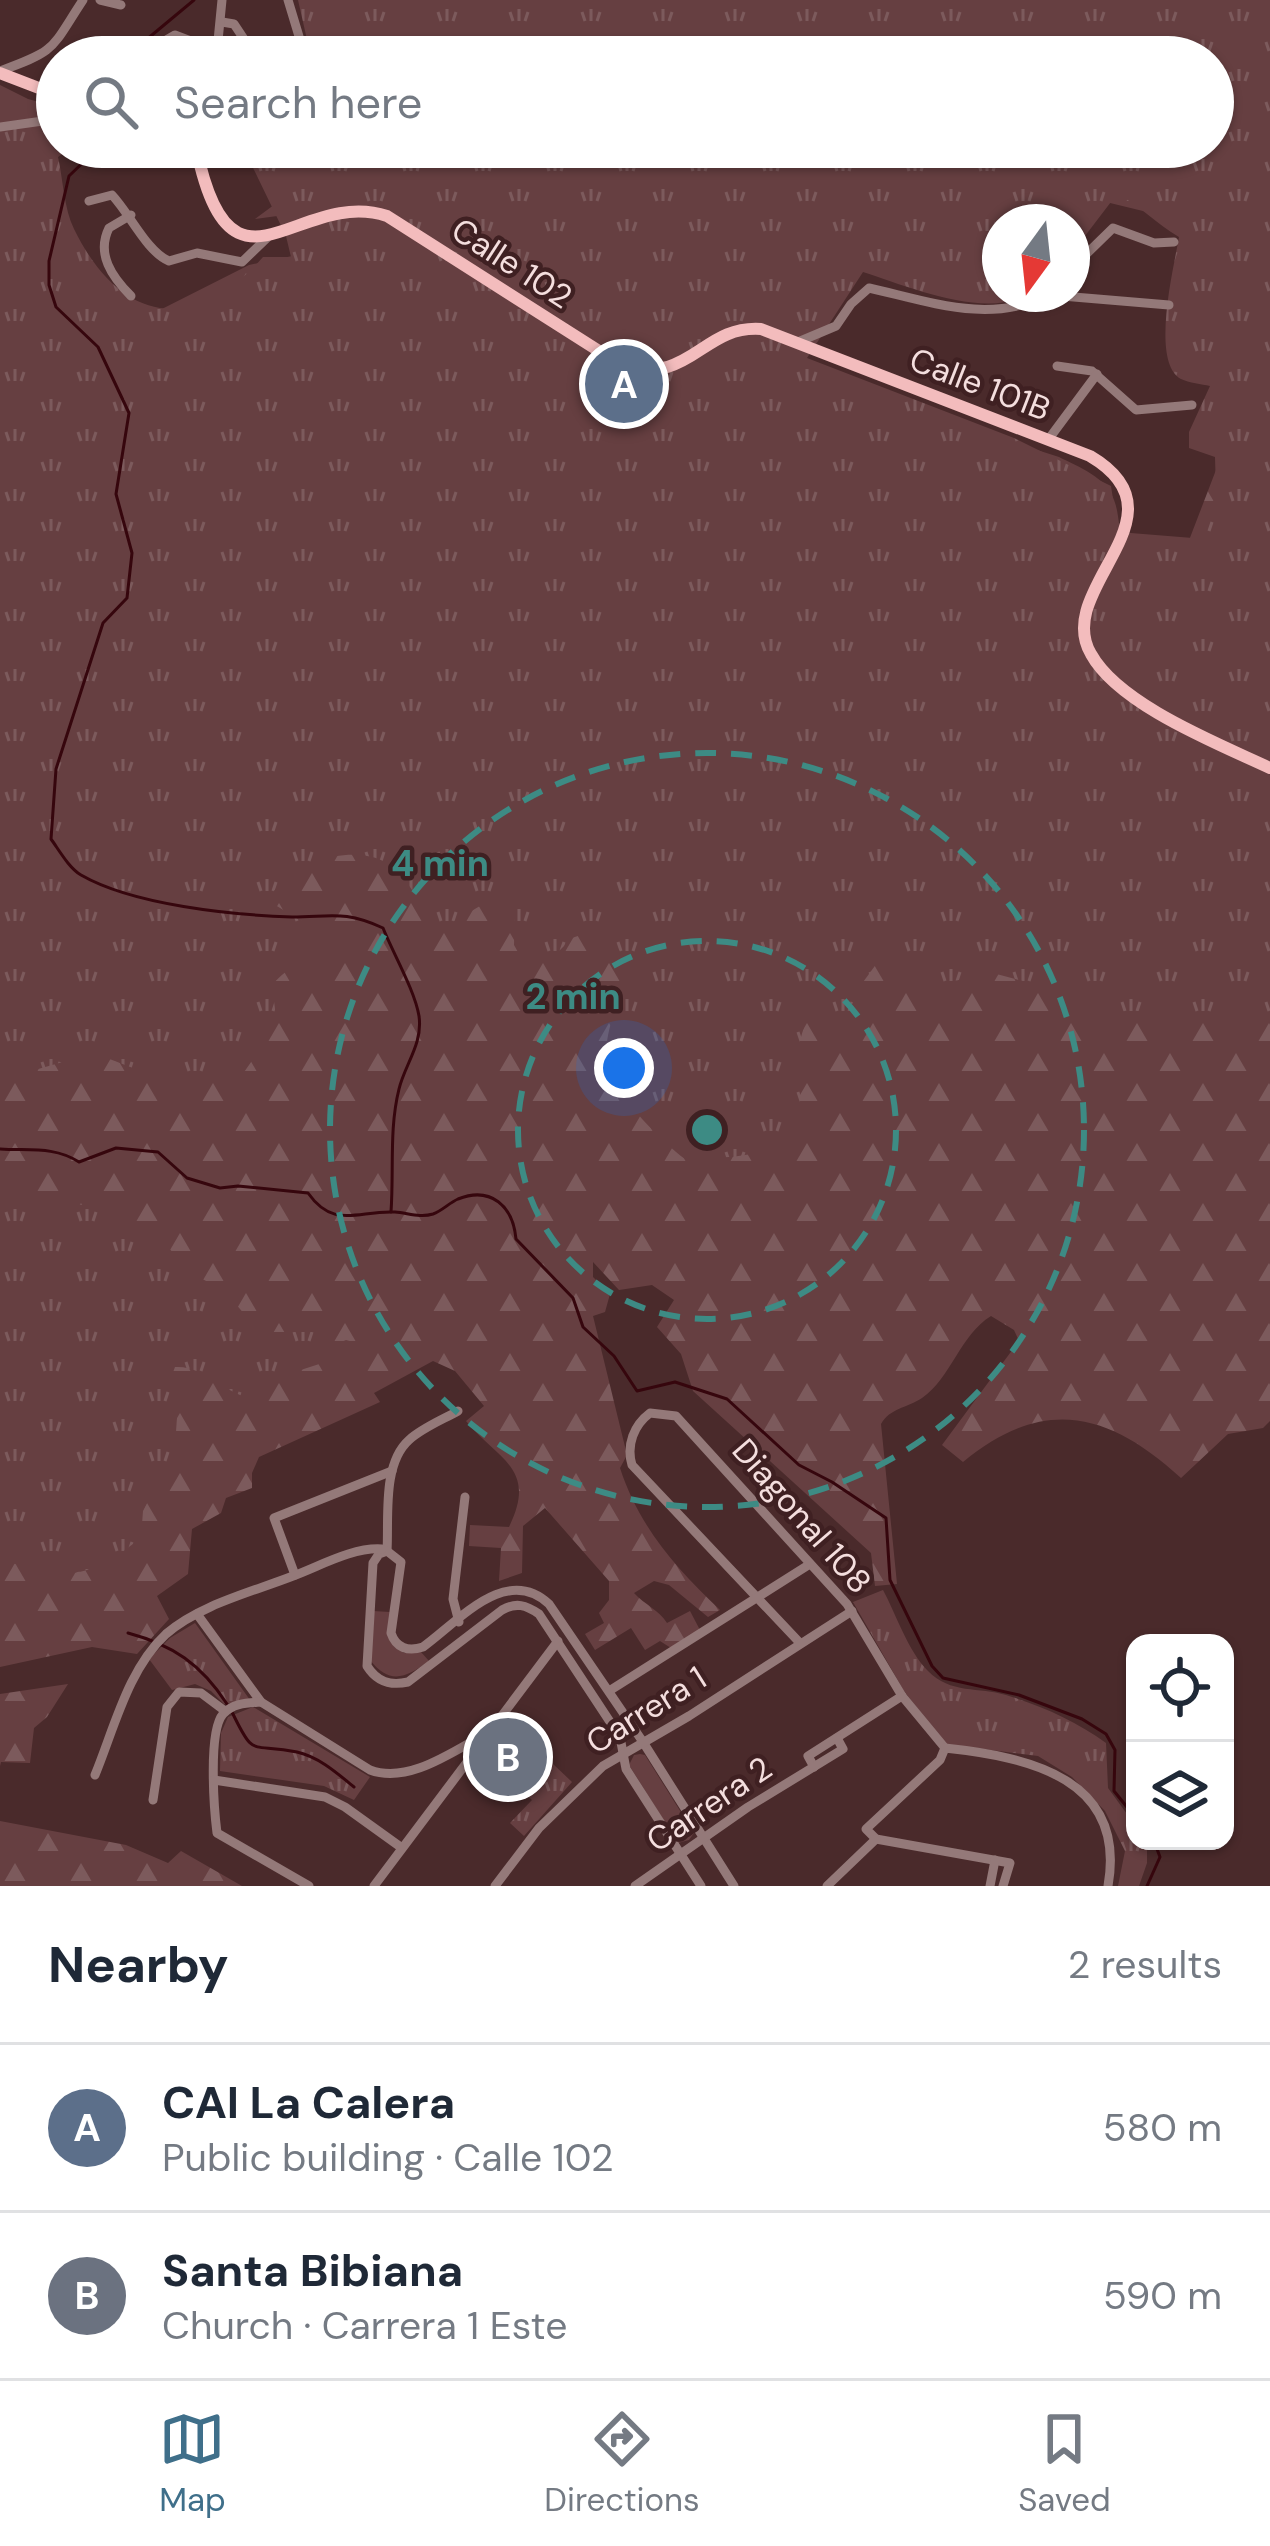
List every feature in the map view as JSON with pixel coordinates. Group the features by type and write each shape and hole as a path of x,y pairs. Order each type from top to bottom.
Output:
{"main road":[{"path":"0,72 36,87"},
{"path":"201,168 210,204 223,221 238,232 269,236"},
{"name":"Calle 102","path":"269,236 347,212 376,212 401,223 610,361 643,371"},
{"name":"Calle 101B","path":"643,371 674,367 722,336 743,329 769,331 1102,463 1117,478 1126,497 1126,526 1088,608 1085,639 1098,664 1156,713 1270,768"}],"street":[{"path":"61,36 82,0"},
{"path":"100,0 121,5"},
{"path":"219,36 222,0"},
{"path":"288,0 299,36"},
{"path":"222,22 234,23 242,36"},
{"path":"0,72 36,58"},
{"path":"0,127 36,122"},
{"path":"89,201 112,195 131,215 156,256 170,261 197,253 242,262 269,236"},
{"path":"130,296 109,268 103,242 109,228 131,215"},
{"path":"1090,249 1117,227 1154,243 1174,242"},
{"path":"798,343 836,326 866,289 982,310"},
{"path":"1090,298 1169,305"},
{"path":"1057,366 1097,374 1136,410 1192,405"},
{"path":"1048,440 1097,374"},
{"path":"387,1551 392,1471 398,1453 412,1436 458,1411"},
{"name":"Diagonal 108","path":"756,1598 632,1465 631,1448 640,1421 650,1413 676,1416 852,1611 902,1696 945,1748"},
{"path":"295,1575 273,1521 392,1471"},
{"path":"465,1497 453,1599 458,1622 470,1634"},
{"path":"95,1775 140,1665 166,1634 197,1614 295,1575 359,1551 387,1551 401,1562 391,1633 396,1643 409,1650 423,1647 494,1593 524,1588 549,1604 734,1886"},
{"path":"387,1551 375,1558 368,1606 368,1666 373,1674 388,1684 408,1682 502,1610 520,1604 538,1614 620,1737 626,1768 700,1886"},
{"path":"609,1691 809,1564"},
{"path":"756,1598 800,1643"},
{"path":"368,1606 394,1606"},
{"name":"Carrera 1","path":"495,1886 559,1805 584,1782 852,1611"},
{"path":"197,1614 261,1702 370,1771 387,1777 408,1773 491,1731"},
{"path":"374,1886 557,1642 570,1634"},
{"path":"423,1647 434,1662"},
{"path":"153,1800 172,1699 179,1692 201,1693 225,1712"},
{"name":"Carrera 2","path":"635,1886 843,1749 837,1738 902,1696"},
{"path":"261,1702 238,1704 218,1721 217,1833 309,1886"},
{"path":"1003,1886 1010,1863 876,1839 866,1829 940,1760 945,1748 1031,1765 1071,1780 1099,1809 1107,1829 1112,1862 1108,1886"},
{"path":"214,1780 325,1798 402,1848"},
{"path":"827,1886 876,1839"},
{"path":"990,1886 995,1860"}],"green space":[{"path":"298,0 1270,0 1270,1017 1210,1016 1186,1023 1165,1022 1140,1011 1090,1012 1042,986 989,972 936,986 896,963 877,963 858,989 841,1033 806,1021 798,1051 798,1117 790,1133 762,1151 685,1159 622,1095 610,1073 608,1033 623,975 622,958 614,943 595,930 572,938 548,962 524,963 514,945 515,907 502,893 441,929 394,868 369,856 354,855 324,859 297,870 267,900 326,936 329,961 298,965 272,985 277,1025 242,1075 164,1080 94,1053 0,1080 0,85 36,101 36,168 60,168 74,229 92,260 113,284 136,300 160,308 185,308 237,282 263,257 291,257 286,236 253,168 1234,168 1234,36 306,36","holes":["1117,194 1125,198 1179,237 1166,313 1172,369 1181,379 1210,386 1189,432 1189,448 1215,457 1216,490 1205,539 1118,532 1111,486 1014,438 807,358 863,272 923,292 982,303 982,204 1090,204 1090,229"]},
{"path":"1270,0 1270,1421 1263,1428 1228,1434 1181,1478 1127,1438 1075,1420 1021,1427 963,1462 942,1445 1019,1341 1014,1330 991,1316 971,1334 932,1390 881,1424 897,1584 875,1586 871,1553 693,1391 681,1354 657,1327 674,1300 652,1285 619,1290 593,1262 593,1277 610,1294 605,1312 593,1316 627,1455 620,1468 637,1509 661,1545 720,1610 708,1617 669,1585 654,1581 634,1593 667,1623 690,1611 701,1632 671,1648 660,1641 645,1650 631,1628 595,1650 585,1634 604,1623 599,1613 609,1600 609,1581 545,1508 523,1526 522,1573 499,1581 501,1548 469,1546 470,1525 509,1527 517,1507 517,1478 466,1421 484,1406 455,1371 433,1361 374,1393 380,1402 259,1457 252,1488 226,1498 221,1513 192,1529 188,1574 157,1596 169,1619 137,1654 92,1647 0,1667 0,479 152,314 249,265 374,239 1059,457 1105,485 1116,505 1123,540 1183,556 1244,397 1213,228 1106,202 1090,211 1090,204 982,204 982,227 850,266 373,203 255,219 324,168 1234,168 1234,36"},
{"path":"0,1183 35,1200 83,1205 111,1202 167,1246 191,1273 225,1291 255,1327 316,1332 334,1345 346,1340 360,1344 344,1356 276,1378 256,1399 196,1371 175,1367 168,1386 177,1417 175,1447 143,1511 141,1538 110,1560 75,1573 0,1563"},
{"path":"883,1590 914,1653 937,1678 955,1687 1033,1704 1106,1743 1108,1788 1126,1813 1126,1850 1147,1850 1139,1886 1118,1886 1125,1851 1105,1811 1072,1777 1038,1756 945,1744 904,1691 853,1602"},
{"path":"373,1611 390,1612 393,1645 404,1653 421,1652 429,1661 399,1676 377,1668 370,1660"},
{"path":"195,1623 250,1700 224,1704 195,1684 172,1690 149,1659"},
{"path":"68,1684 34,1728 30,1763 1,1762 0,1766 0,1694"},
{"path":"253,1707 370,1777 354,1800 324,1786 220,1771 221,1733 228,1717"},
{"path":"512,1725 572,1782 524,1836 510,1823 532,1800 512,1782 535,1757 507,1730"},
{"path":"640,1754 694,1833 689,1840 678,1843 629,1765"},
{"path":"0,1821 126,1845 168,1863 181,1851 242,1886 0,1886"}],"waterway":[{"path":"151,36 194,0"},
{"path":"77,168 69,176 49,261 49,285 56,307 98,347 129,413 116,494 132,553 127,598 103,623 56,769 51,839 77,872 127,894 241,914 347,917 383,928 413,995 420,1026 396,1104 391,1212"},
{"path":"0,1149 51,1151 79,1162 116,1148 158,1152 187,1178 220,1188 308,1193 327,1211 347,1216 428,1215 458,1199 490,1197 505,1208 516,1239 573,1298 583,1327 614,1356 637,1391 675,1382 727,1399 799,1465 886,1518 890,1580 932,1666 943,1678 1019,1695 1082,1719 1106,1734 1115,1750 1114,1791 1126,1806"},
{"path":"128,1633 185,1658 227,1704"},
{"path":"232,1712 250,1743 313,1758 354,1787"},
{"path":"1147,1886 1160,1857 1157,1850"}],"place":[{"name":"CAI La Calera","path":"624,384"},
{"name":"Santa Bibiana","path":"508,1757"}]}
